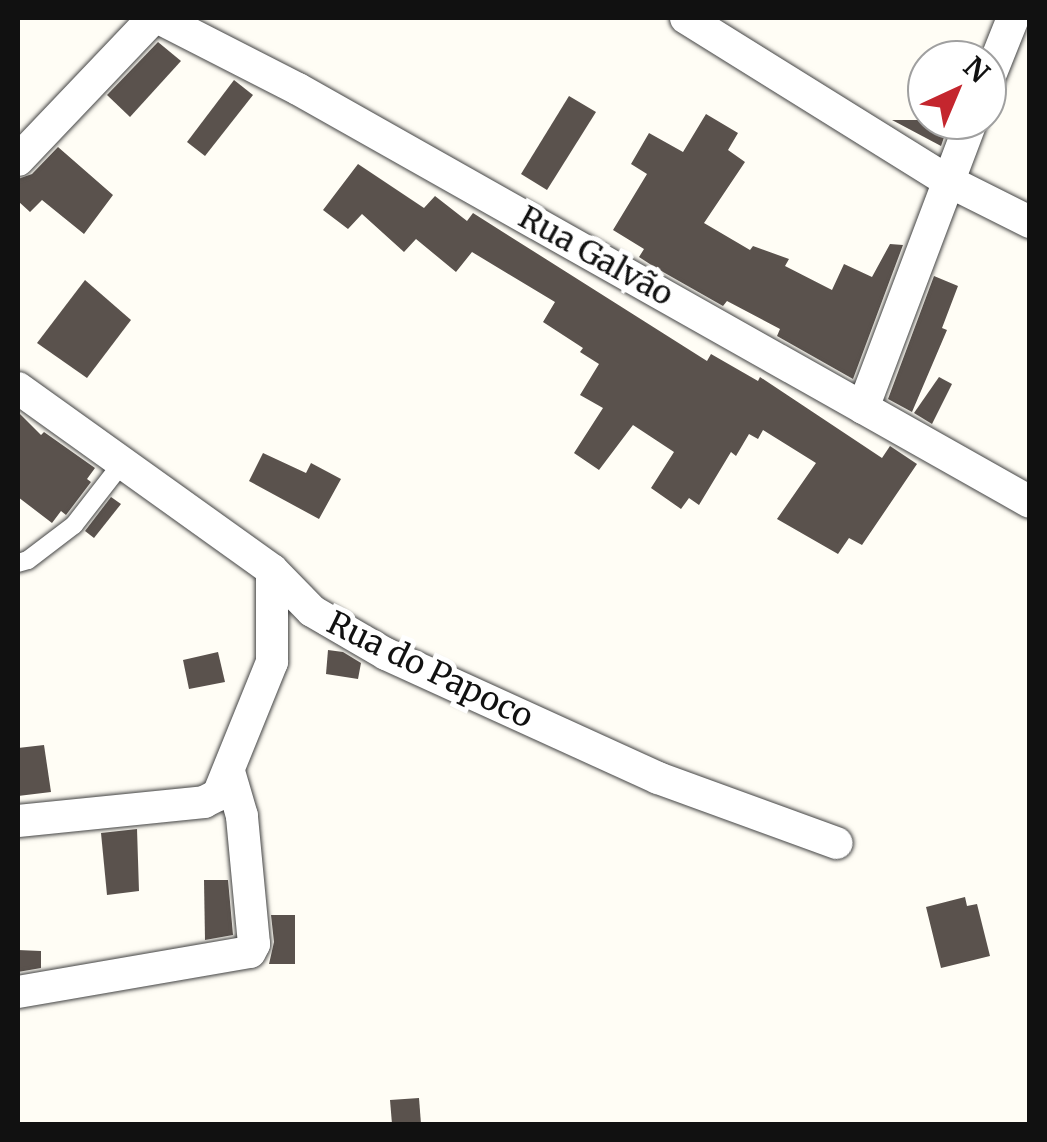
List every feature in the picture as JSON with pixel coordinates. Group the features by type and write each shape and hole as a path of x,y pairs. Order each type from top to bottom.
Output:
{"street":[{"path":"18,160 156,18"},
{"name":"Rua Galvão","path":"156,18 298,89 1030,502"},
{"path":"687,18 948,181 1030,222"},
{"path":"863,408 964,140"},
{"name":"Rua do Papoco","path":"18,388 272,570 312,611 386,654 658,778 836,843"},
{"path":"18,821 204,802 224,785 272,662 272,570"},
{"path":"18,992 250,952 254,944 242,816 224,785"}],"lane":[{"path":"18,562 28,560 74,525 123,462"}],"building":[{"path":"158,42 181,61 130,117 107,95"},
{"path":"234,80 253,95 205,156 187,142"},
{"path":"569,96 596,112 547,190 521,174"},
{"path":"706,114 738,133 728,150 745,162 704,223 750,250 753,246 789,259 785,266 832,290 844,264 872,277 890,244 903,245 853,379 777,336 780,329 727,301 723,306 656,268 639,257 644,249 613,230 647,174 631,164 649,133 683,152"},
{"path":"58,147 113,195 84,234 42,200 30,212 18,201 18,179 32,174"},
{"path":"358,164 424,208 435,196 467,221 473,213 707,361 711,354 758,381 760,377 882,458 890,446 917,464 862,545 849,538 838,554 777,519 816,463 763,430 758,439 749,434 736,456 731,452 699,505 689,498 681,509 651,488 674,452 633,425 599,470 574,453 603,408 580,395 599,364 580,352 583,348 543,322 555,302 472,252 456,272 416,239 404,252 362,214 348,229 323,210"},
{"path":"934,276 958,286 942,328 947,330 912,412 888,399"},
{"path":"85,280 131,320 87,378 37,343"},
{"path":"939,377 952,384 932,424 914,413"},
{"path":"18,412 41,435 44,432 95,468 87,479 91,482 66,515 61,511 52,523 18,497"},
{"path":"263,453 306,473 311,463 341,479 319,519 249,481"},
{"path":"111,497 121,504 94,538 85,531"},
{"path":"328,650 343,652 361,663 358,679 326,674"},
{"path":"218,652 225,682 189,689 183,660"},
{"path":"44,745 51,792 18,796 18,748"},
{"path":"137,829 139,891 107,895 101,833"},
{"path":"204,880 228,880 233,935 205,940"},
{"path":"965,897 967,906 977,904 990,956 941,968 926,907"},
{"path":"271,915 295,915 295,964 269,964 274,942"},
{"path":"18,950 41,951 41,968 18,972"},
{"path":"419,1098 421,1124 392,1124 390,1100"}]}
